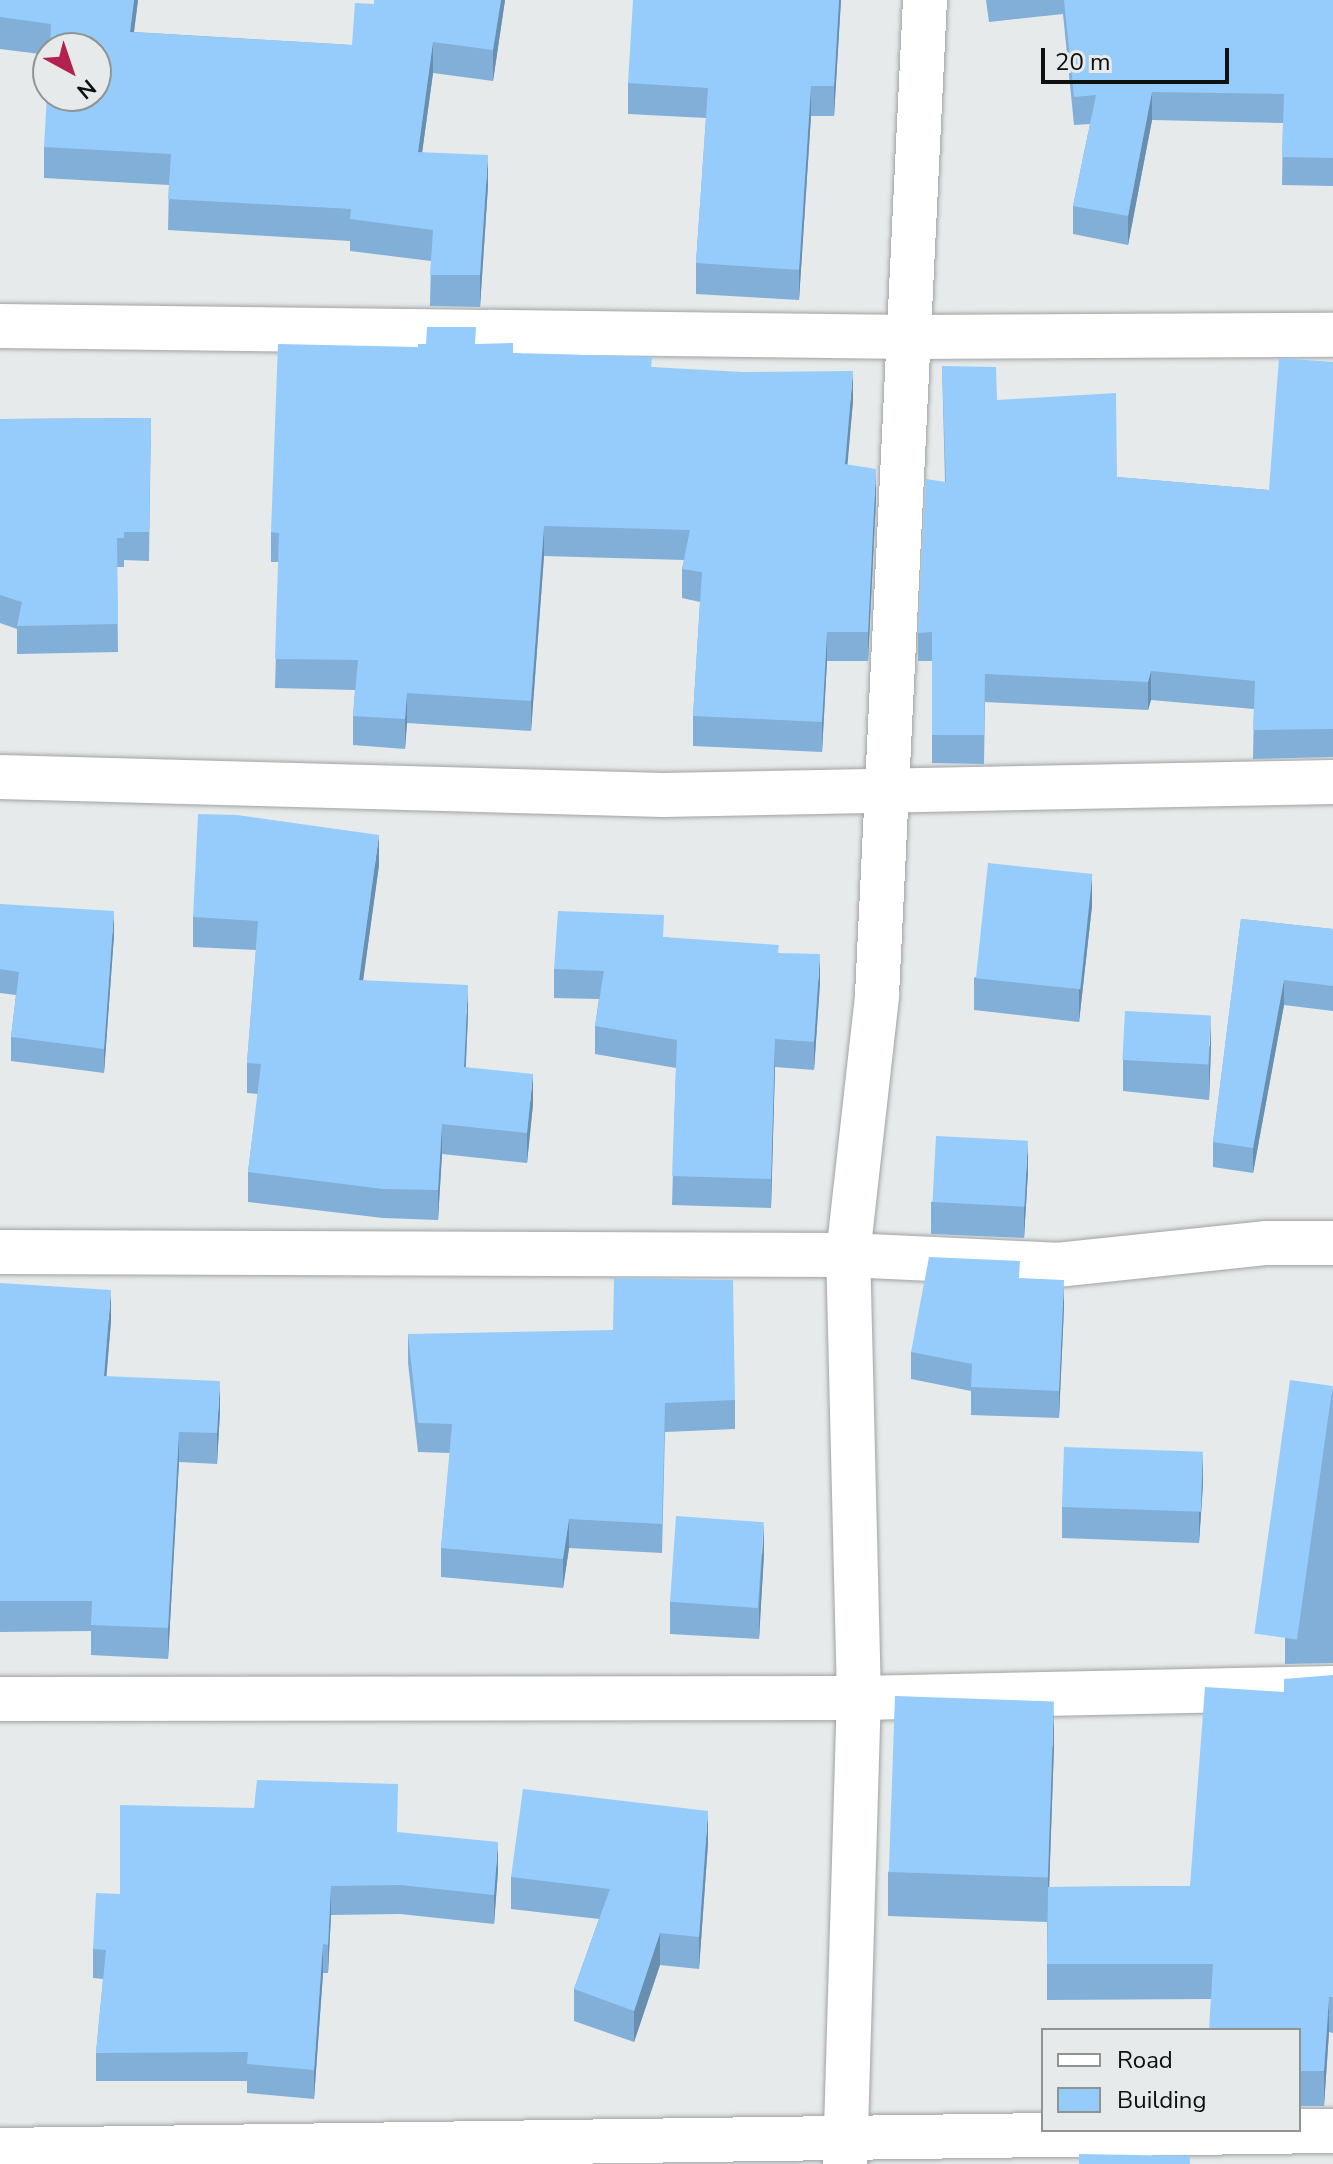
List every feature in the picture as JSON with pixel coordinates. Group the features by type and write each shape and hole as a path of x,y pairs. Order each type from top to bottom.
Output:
{"street":[{"path":"845,2151 859,1698 848,1255 877,995 925,0"},
{"path":"0,326 910,337 1333,335"},
{"path":"0,777 663,795 1333,782"},
{"path":"0,1252 848,1255 1057,1265 1265,1243 1333,1243"},
{"path":"0,1699 859,1698 1333,1688"},
{"path":"0,2150 845,2151 1333,2131"}],"building":[{"path":"0,0 134,0 130,32 352,45 355,3 374,4 374,0 501,0 493,50 433,42 418,152 488,155 480,275 430,275 433,230 350,219 351,209 168,199 171,154 44,147 46,112 112,112 112,32 51,32 51,24 0,17"},
{"path":"633,0 839,0 834,86 811,86 799,270 696,263 708,88 628,83"},
{"path":"1064,0 1333,0 1333,158 1282,157 1284,94 1152,92 1128,216 1073,206 1096,95 1074,97"},
{"path":"427,327 476,327 475,344 513,343 513,353 652,357 651,367 743,372 853,371 845,464 876,469 868,632 827,632 822,722 693,716 702,572 682,569 690,530 544,526 531,701 407,693 405,719 353,716 358,660 275,659 279,533 271,532 278,344 418,347 418,344 426,344"},
{"path":"1279,358 1333,362 1333,729 1253,730 1255,681 1151,671 1148,682 985,674 984,735 932,735 932,632 918,633 926,479 946,482 942,366 996,367 997,400 1116,393 1117,477 1269,490"},
{"path":"151,418 149,532 124,532 124,538 117,538 118,624 17,626 22,602 0,595 0,419"},
{"path":"198,814 237,815 379,835 359,980 468,985 464,1067 533,1074 527,1133 442,1124 438,1190 383,1189 248,1172 261,1064 247,1063 258,921 193,917"},
{"path":"988,863 1092,874 1080,989 976,978"},
{"path":"0,904 114,911 104,1049 11,1037 19,972 0,969"},
{"path":"558,911 664,915 663,937 779,945 778,953 820,954 814,1042 775,1039 771,1179 672,1176 677,1040 595,1026 604,971 554,969"},
{"path":"1241,919 1333,929 1333,986 1284,980 1253,1148 1213,1142"},
{"path":"1125,1011 1211,1016 1208,1064 1122,1060"},
{"path":"936,1136 1028,1141 1024,1207 933,1202"},
{"path":"929,1257 1020,1261 1019,1278 1064,1280 1059,1391 971,1387 972,1364 911,1352"},
{"path":"614,1278 733,1280 735,1400 665,1403 662,1524 569,1519 563,1559 441,1548 452,1424 418,1423 408,1334 613,1330"},
{"path":"0,1283 111,1290 104,1376 220,1381 217,1433 179,1432 168,1628 91,1625 92,1601 0,1601"},
{"path":"1290,1380 1333,1386 1297,1639 1254,1634"},
{"path":"1064,1447 1203,1452 1201,1512 1062,1507"},
{"path":"676,1516 764,1522 758,1608 670,1602"},
{"path":"1333,1675 1333,1997 1329,1997 1324,2071 1301,2071 1301,2028 1209,2028 1213,1964 1047,1964 1048,1887 1190,1886 1205,1687 1284,1692 1284,1679"},
{"path":"895,1696 1054,1702 1048,1877 889,1872"},
{"path":"257,1780 398,1784 397,1832 498,1842 494,1895 400,1885 331,1886 328,1945 323,1944 314,2070 247,2064 248,2052 96,2053 106,1950 93,1949 96,1893 120,1894 120,1805 254,1808"},
{"path":"523,1789 708,1811 699,1937 660,1933 634,2011 574,1989 610,1889 511,1877"},
{"path":"1079,2154 1190,2156 1190,2164 1079,2164"}]}
